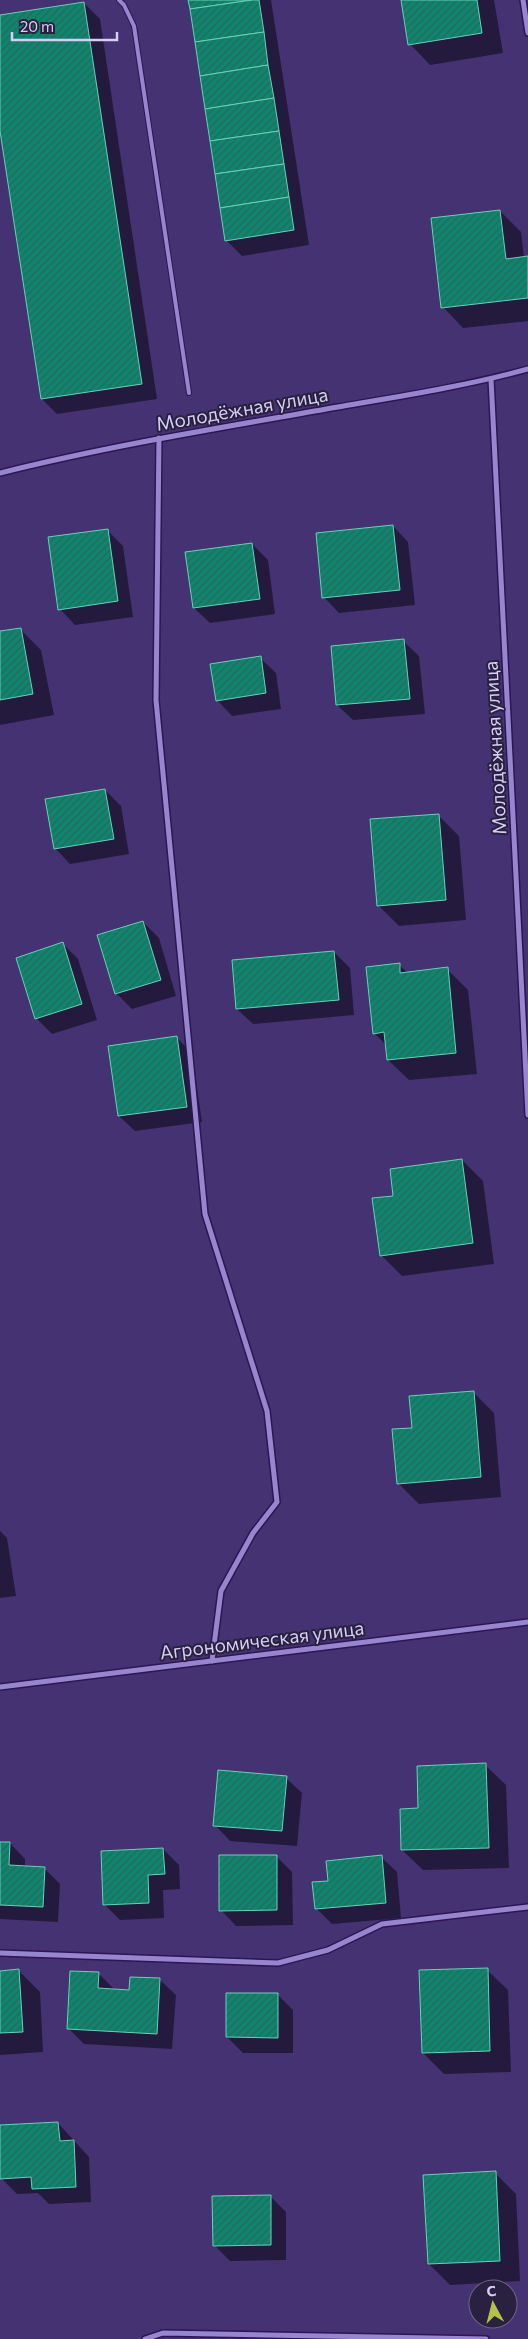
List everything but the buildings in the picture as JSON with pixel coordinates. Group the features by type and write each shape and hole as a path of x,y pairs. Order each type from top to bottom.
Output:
{"street":[{"path":"523,0 528,33"},
{"name":"Молодёжная улица","path":"0,473 159,438 491,379 528,369"},
{"name":"Молодёжная улица","path":"491,379 528,1115"},
{"path":"159,438 156,700 205,1214 268,1411 277,1502 253,1533 221,1591 212,1661"},
{"name":"Агрономическая улица","path":"0,1687 528,1622"},
{"path":"0,1953 278,1963 328,1950 382,1924 528,1907"},
{"path":"145,2339 163,2333 486,2339"}],"lane":[{"path":"118,0 124,5 134,26 190,393"}]}
